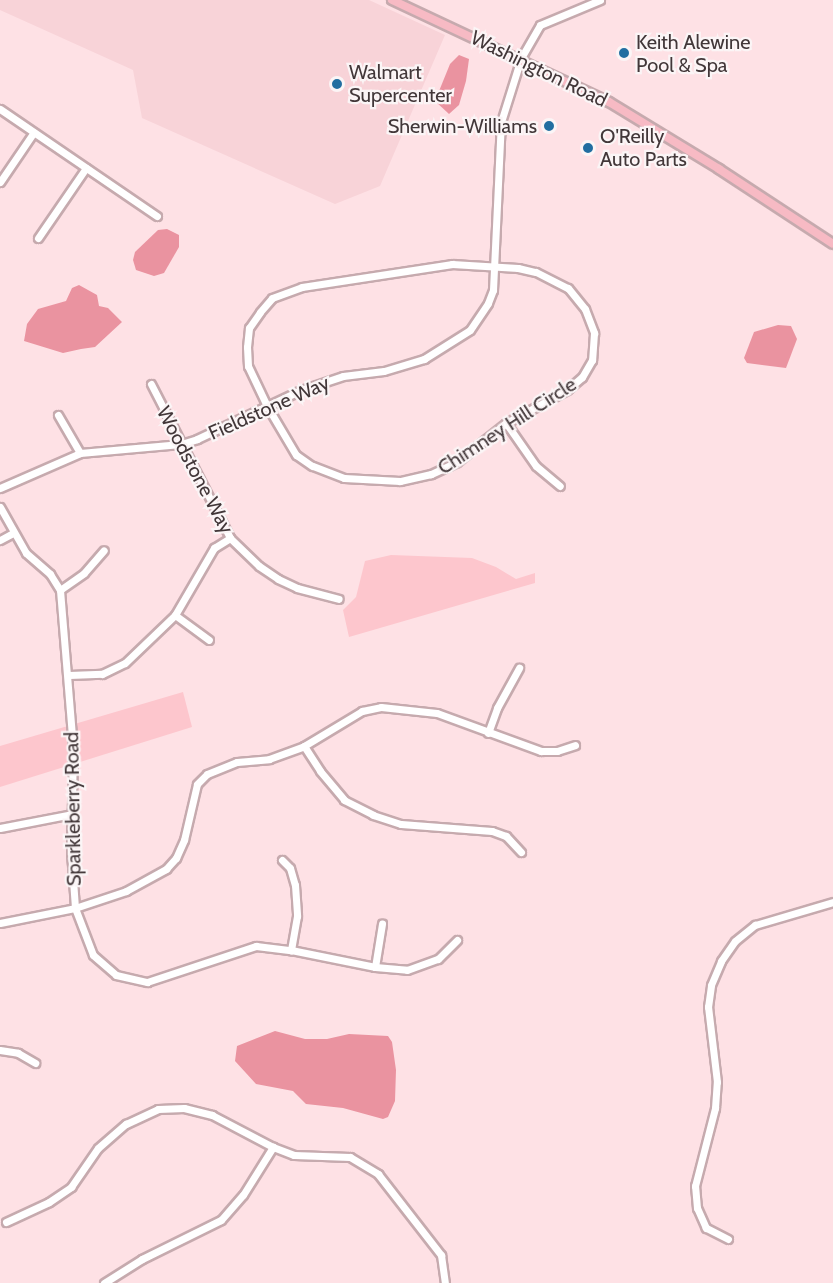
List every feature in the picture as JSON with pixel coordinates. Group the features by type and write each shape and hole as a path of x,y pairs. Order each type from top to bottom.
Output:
{"main road":[{"name":"Washington Road","path":"392,0 521,58 609,102 729,175 833,244"}],"street":[{"name":"Fieldstone Way","path":"0,488 80,453 181,444 197,439 301,390 344,376 404,366 424,359 470,330 488,303 493,290 501,122 521,58 540,25 600,0"},
{"path":"0,110 157,216"},
{"path":"0,182 34,132"},
{"path":"38,238 86,168"},
{"name":"Chimney Hill Circle","path":"452,264 494,266 536,272 568,288 585,309 594,333 592,360 582,377 567,390 506,423 457,462 431,474 400,481 361,480 327,473 296,455 267,406 248,366 246,347 249,328 272,298 302,287 418,267 452,264"},
{"name":"Woodstone Way","path":"151,384 230,538 259,567 278,579 297,588 339,599"},
{"path":"58,415 80,453"},
{"path":"506,423 536,466 560,486"},
{"path":"0,507 26,553 50,574 60,591 84,573 104,550"},
{"path":"0,540 13,533"},
{"path":"69,675 102,674 125,663 175,615 214,548 230,538"},
{"name":"Sparkleberry Road","path":"60,591 69,675 73,748 70,852 75,908 93,955 116,975 132,981 147,982 256,946 291,950 375,967 407,970 438,959 457,940"},
{"path":"175,615 209,640"},
{"path":"488,733 497,708 519,668"},
{"path":"0,922 75,908 126,891 166,869 176,858 184,840 197,784 207,774 237,762 269,759 304,746 362,711 381,707 436,713 541,751 557,751 575,745"},
{"path":"304,746 320,771 344,800 374,815 401,824 492,831 506,836 521,852"},
{"path":"0,828 72,814"},
{"path":"282,860 290,868 295,885 297,915 291,950"},
{"path":"728,1239 706,1228 697,1208 695,1186 715,1108 716,1091 708,1006 711,985 721,961 735,940 755,925 833,902"},
{"path":"375,967 382,924"},
{"path":"0,1050 18,1053 35,1063"},
{"path":"6,1222 49,1202 70,1187 98,1148 126,1124 158,1109 184,1108 212,1115 273,1148 294,1155 350,1157 378,1174 441,1255 445,1283"},
{"path":"104,1283 142,1259 221,1220 243,1195 273,1148"}],"shaded area":[{"path":"0,0 369,0 445,35 380,186 335,204 142,118 133,70 0,10"},
{"path":"459,55 469,59 466,81 459,105 449,114 435,101 450,64"},
{"path":"167,229 179,235 179,247 164,273 154,276 136,270 133,260 135,252 158,230"},
{"path":"79,285 97,295 99,306 108,308 122,322 95,347 63,353 24,341 27,324 38,309 66,301 72,288"},
{"path":"778,325 791,326 797,339 786,368 747,363 744,358 754,332"},
{"path":"391,555 472,558 496,567 516,579 535,573 535,583 349,637 343,610 356,597 365,561"},
{"path":"183,692 192,727 0,787 0,746"},
{"path":"275,1031 305,1039 327,1039 349,1034 388,1036 392,1042 396,1070 395,1101 388,1117 383,1119 343,1108 306,1104 293,1091 256,1084 235,1061 237,1046"}],"place":[{"name":"Keith Alewine Pool & Spa","path":"624,53"},
{"name":"Walmart Supercenter","path":"337,84"},
{"name":"Sherwin-Williams","path":"549,126"},
{"name":"O'Reilly Auto Parts","path":"588,148"}]}
